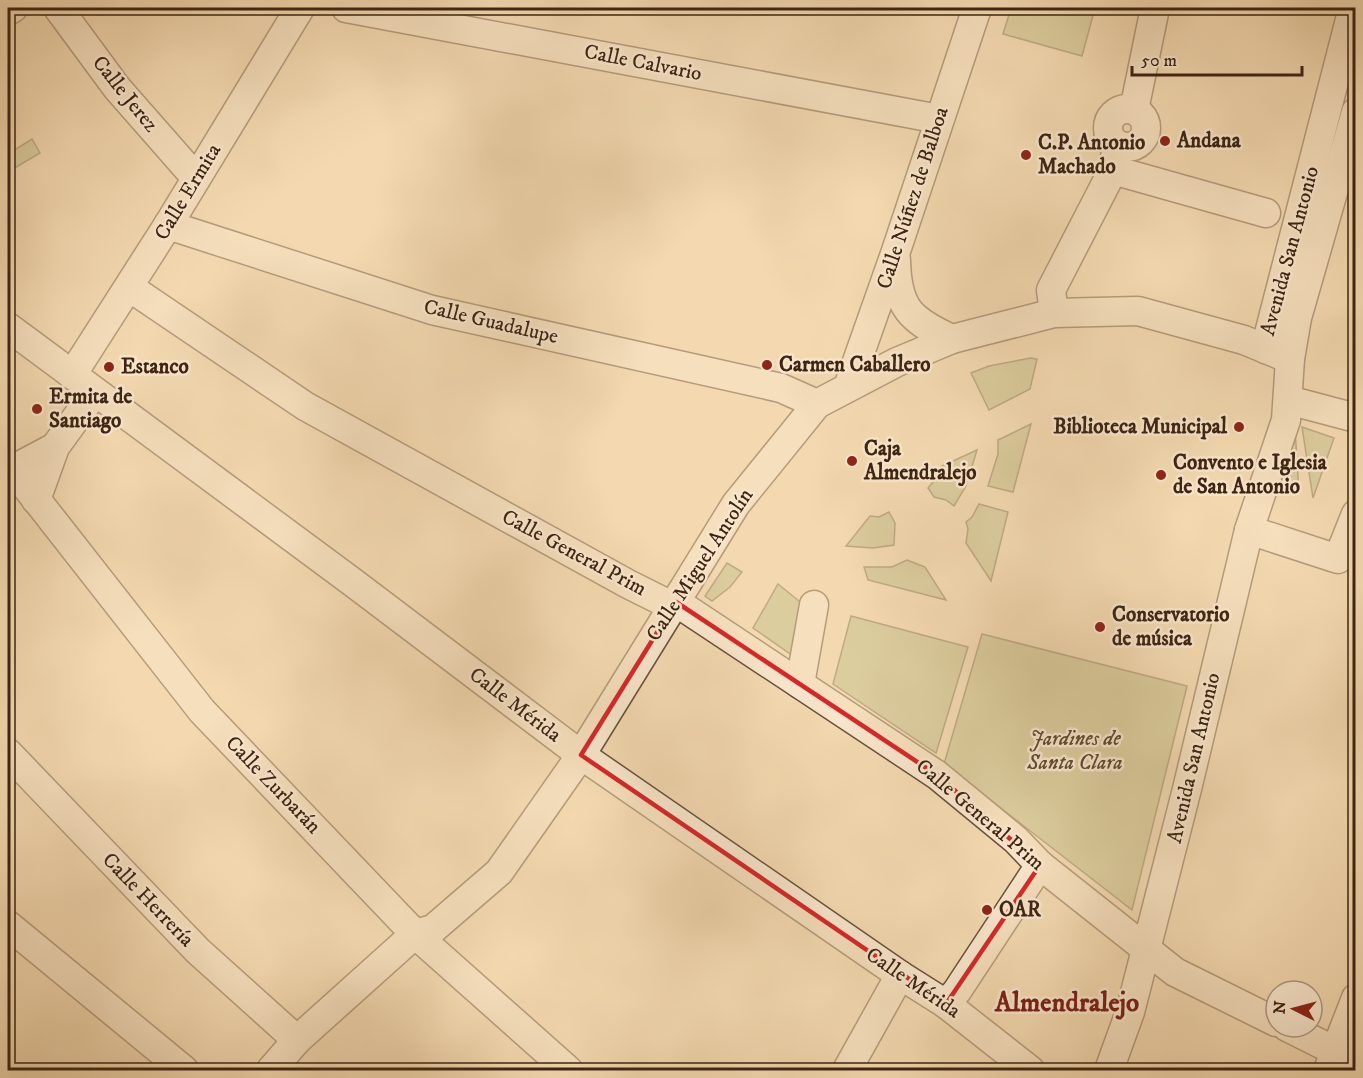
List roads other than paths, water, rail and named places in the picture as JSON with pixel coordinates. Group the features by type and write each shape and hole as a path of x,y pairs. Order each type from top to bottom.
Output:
{"street":[{"path":"8,11 13,8"},
{"name":"Calle Jerez","path":"58,8 117,88 196,178"},
{"name":"Calle Ermita","path":"72,375 168,225 300,8"},
{"name":"Calle Calvario","path":"346,8 939,119"},
{"name":"Calle Núñez de Balboa","path":"848,387 977,8"},
{"path":"1054,313 1051,290 1115,157 1138,143 1143,136 1144,121 1134,110 1155,8"},
{"name":"Avenida San Antonio","path":"1109,1071 1130,1012 1187,789 1249,530 1286,420 1288,400 1277,354 1293,220 1353,8"},
{"path":"1115,157 1293,220 1356,112"},
{"name":"Calle Guadalupe","path":"168,225 432,310 781,388 817,404"},
{"path":"896,251 896,278 910,314 927,328 952,339"},
{"name":"Calle General Prim","path":"129,287 305,406 628,584 668,604 676,602 937,775 1016,840 1040,865 1175,972 1264,1016"},
{"name":"Calle Miguel Antolín","path":"271,1071 297,1040 415,934 432,929 499,872 581,755 736,504 817,404 897,362 952,339 1054,313 1138,311 1244,340 1277,354"},
{"name":"Calle Mérida","path":"8,327 581,755 900,975 946,1004 1030,1071"},
{"path":"36,500 55,447 95,392"},
{"path":"1288,400 1356,418"},
{"path":"8,472 55,447"},
{"name":"Calle Zurbarán","path":"8,472 21,480 202,711 415,934 568,1071"},
{"path":"1249,530 1338,559 1356,514"},
{"path":"800,684 814,605"},
{"name":"Calle Herrería","path":"8,753 198,951 297,1040"},
{"path":"946,1004 957,991 1040,865"},
{"path":"8,925 184,1071"},
{"path":"847,1071 900,975"},
{"path":"1306,1039 1340,1060 1356,998"}],"place":[{"name":"Andana","path":"1165,141"},
{"name":"C.P. Antonio Machado","path":"1026,155"},
{"name":"Carmen Caballero","path":"767,365"},
{"name":"Estanco","path":"109,367"},
{"name":"Ermita de Santiago","path":"37,409"},
{"name":"Biblioteca Municipal","path":"1239,427"},
{"name":"Caja Almendralejo","path":"852,461"},
{"name":"Convento e Iglesia de San Antonio","path":"1161,475"},
{"name":"Conservatorio de música","path":"1100,627"},
{"name":"OAR","path":"987,910"}],"district":[{"name":"Almendralejo","path":"1067,1003"}],"park label":[{"name":"Jardines de Santa Clara","path":"1075,751"}]}
